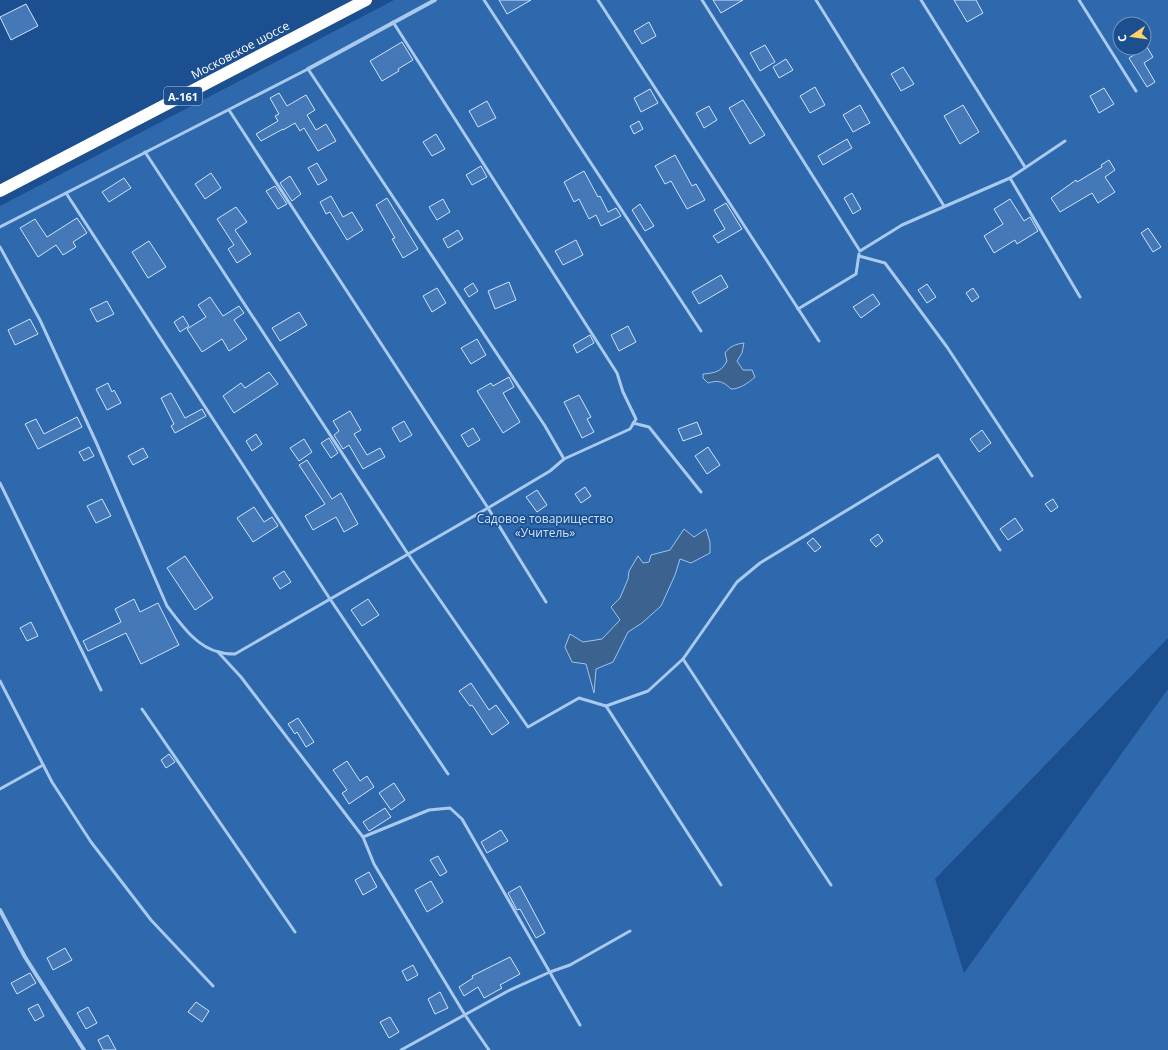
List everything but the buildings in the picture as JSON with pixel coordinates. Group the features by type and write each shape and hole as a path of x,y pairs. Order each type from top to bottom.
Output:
{"highway":[{"name":"Московское шоссе","path":"0,191 366,0"}],"street":[{"path":"308,69 435,0"},
{"path":"0,910 25,957 84,1050"}],"lane":[{"path":"484,0 701,331"},
{"path":"598,0 819,342"},
{"path":"702,0 860,250 856,274 798,309"},
{"path":"816,0 944,206"},
{"path":"920,0 1025,167"},
{"path":"1079,0 1136,91"},
{"path":"0,247 40,320 96,442 167,606 184,628 198,642 218,652 235,654 488,508 550,470 564,459 630,428 636,418 623,392 616,373 393,22"},
{"path":"0,227 308,69 541,419 564,459"},
{"path":"229,110 488,508 546,602"},
{"path":"860,250 902,225 1010,178 1065,141"},
{"path":"145,152 408,554 528,727 579,698 606,706 648,691 683,659 737,582 754,568 938,455 1000,550"},
{"path":"1010,178 1080,297"},
{"path":"66,193 330,599 448,774"},
{"path":"859,256 885,263 947,347 1032,476"},
{"path":"633,423 649,427 701,492"},
{"path":"0,483 101,690"},
{"path":"218,652 241,677 363,838 374,864 465,1014 489,1050"},
{"path":"683,659 831,885"},
{"path":"0,681 52,782 96,848 151,920 213,986"},
{"path":"606,706 721,885"},
{"path":"142,709 295,932"},
{"path":"0,789 43,765"},
{"path":"363,838 429,810 450,808 462,819 580,1025"},
{"path":"401,1050 508,991 550,972 570,965 630,931"}],"green space":[{"name":"Садовое товарищество «Учитель»","path":"394,0 1168,0 1168,638 935,879 964,973 1168,689 1168,1050 0,1050 0,206"}],"shaded area":[{"path":"744,343 742,353 737,361 743,370 752,370 755,377 741,387 734,389 731,389 720,382 708,383 703,378 703,374 714,372 722,368 727,361 725,353 731,347"},
{"path":"684,529 694,537 706,529 710,542 710,553 691,563 680,559 675,575 661,606 642,623 628,632 613,662 596,669 594,693 586,664 572,662 565,647 570,634 583,642 602,639 620,620 611,607 620,598 628,579 629,571 638,556 643,563 649,562 651,555 670,550"}]}
